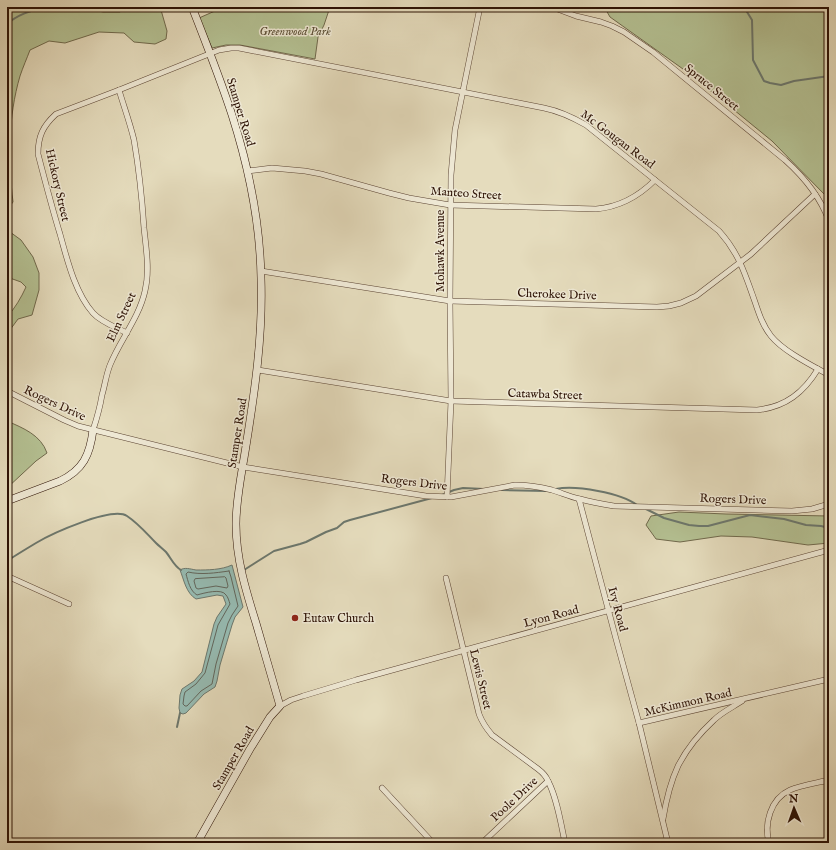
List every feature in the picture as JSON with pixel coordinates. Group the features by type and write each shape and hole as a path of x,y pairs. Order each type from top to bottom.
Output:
{"street":[{"name":"Stamper Road","path":"192,7 232,115 247,171 257,223 261,271 261,337 258,370 243,467 238,488 236,525 239,562 244,584 280,706 270,717 250,749 197,843"},
{"name":"Mohawk Avenue","path":"447,497 451,401 451,176 455,130 480,7"},
{"name":"Spruce Street","path":"552,7 576,16 612,26 624,32 653,52 797,171 821,202 829,221"},
{"name":"Mc Gougan Road","path":"210,53 223,49 239,48 564,113 586,125 719,231 727,240 740,262 762,322 771,336 783,348 829,376"},
{"name":"Hickory Street","path":"127,333 104,322 94,314 79,290 65,254 38,154 40,137 49,120 56,114 210,53"},
{"name":"Elm Street","path":"7,501 60,481 74,473 80,467 90,449 93,430 110,366 121,342 135,318 145,291 147,262 141,191 134,140 129,119 119,90"},
{"name":"Manteo Street","path":"247,171 272,168 305,171 409,198 450,205 596,209 613,206 628,200 639,194 655,180"},
{"name":"Cherokee Drive","path":"261,271 450,301 657,307 669,306 681,303 696,296 751,254 815,194"},
{"name":"Catawba Street","path":"258,370 451,401 757,410 766,409 781,404 796,396 805,387 818,369"},
{"name":"Rogers Drive","path":"7,391 64,420 93,430 243,467 426,496 447,497 523,485 552,490 598,504 614,506 804,510 829,504"},
{"name":"Ivy Road","path":"579,499 639,723"},
{"name":"Lyon Road","path":"280,706 291,700 356,680 829,550"},
{"path":"7,576 69,604"},
{"name":"Lewis Street","path":"446,578 482,722 492,735 538,769 544,774 548,781"},
{"name":"McKimmon Road","path":"668,843 639,723 829,679"},
{"name":"McKimmon Road","path":"662,822 672,782 678,766 689,748 714,719 746,699"},
{"path":"769,843 766,829 767,820 773,805 781,795 792,789 829,780"},
{"name":"Poole Drive","path":"482,843 548,781 565,843"},
{"path":"382,788 433,843"}],"green space":[{"path":"7,7 83,7 103,12 120,12 126,7 155,7 161,10 167,31 166,39 155,44 134,42 124,33 99,32 65,43 49,41 30,50 20,76 13,107 10,139 10,170 13,202 7,210"},
{"name":"Greenwood Park","path":"224,7 330,7 318,37 315,59 240,45 226,45 212,48 199,18"},
{"path":"607,7 829,7 829,207 825,195 772,141 690,74 610,17 606,10"},
{"path":"7,218 10,232 21,240 33,257 39,273 39,290 32,315 18,319 7,334 7,317 18,303 26,287 21,282 7,277"},
{"path":"7,421 25,429 36,437 47,453 36,461 7,488"},
{"path":"679,512 829,516 829,543 808,545 752,537 721,536 680,542 656,539 646,525 651,516"}],"water":[{"path":"232,565 243,607 235,617 232,625 215,687 204,694 186,713 180,713 180,695 182,689 194,681 202,672 214,624 226,604 223,596 217,595 196,599 188,590 180,570 186,568 196,570 214,569"}],"waterway":[{"path":"7,24 19,16 43,7"},
{"path":"744,7 752,20 753,60 764,81 781,85 794,81 829,76"},
{"path":"442,495 463,488 484,489"},
{"path":"556,489 575,488 598,491 620,497 637,505"},
{"path":"502,490 546,491"},
{"path":"244,570 274,551 306,542 337,528 344,522 432,498"},
{"path":"646,509 664,518 689,525 708,526 750,515 784,519 806,525 829,528"},
{"path":"7,561 36,543 67,528 96,518 119,514 127,516 139,526 166,552 174,564 181,570"},
{"path":"177,727 180,713"}],"place":[{"name":"Eutaw Church","path":"295,618"}]}
